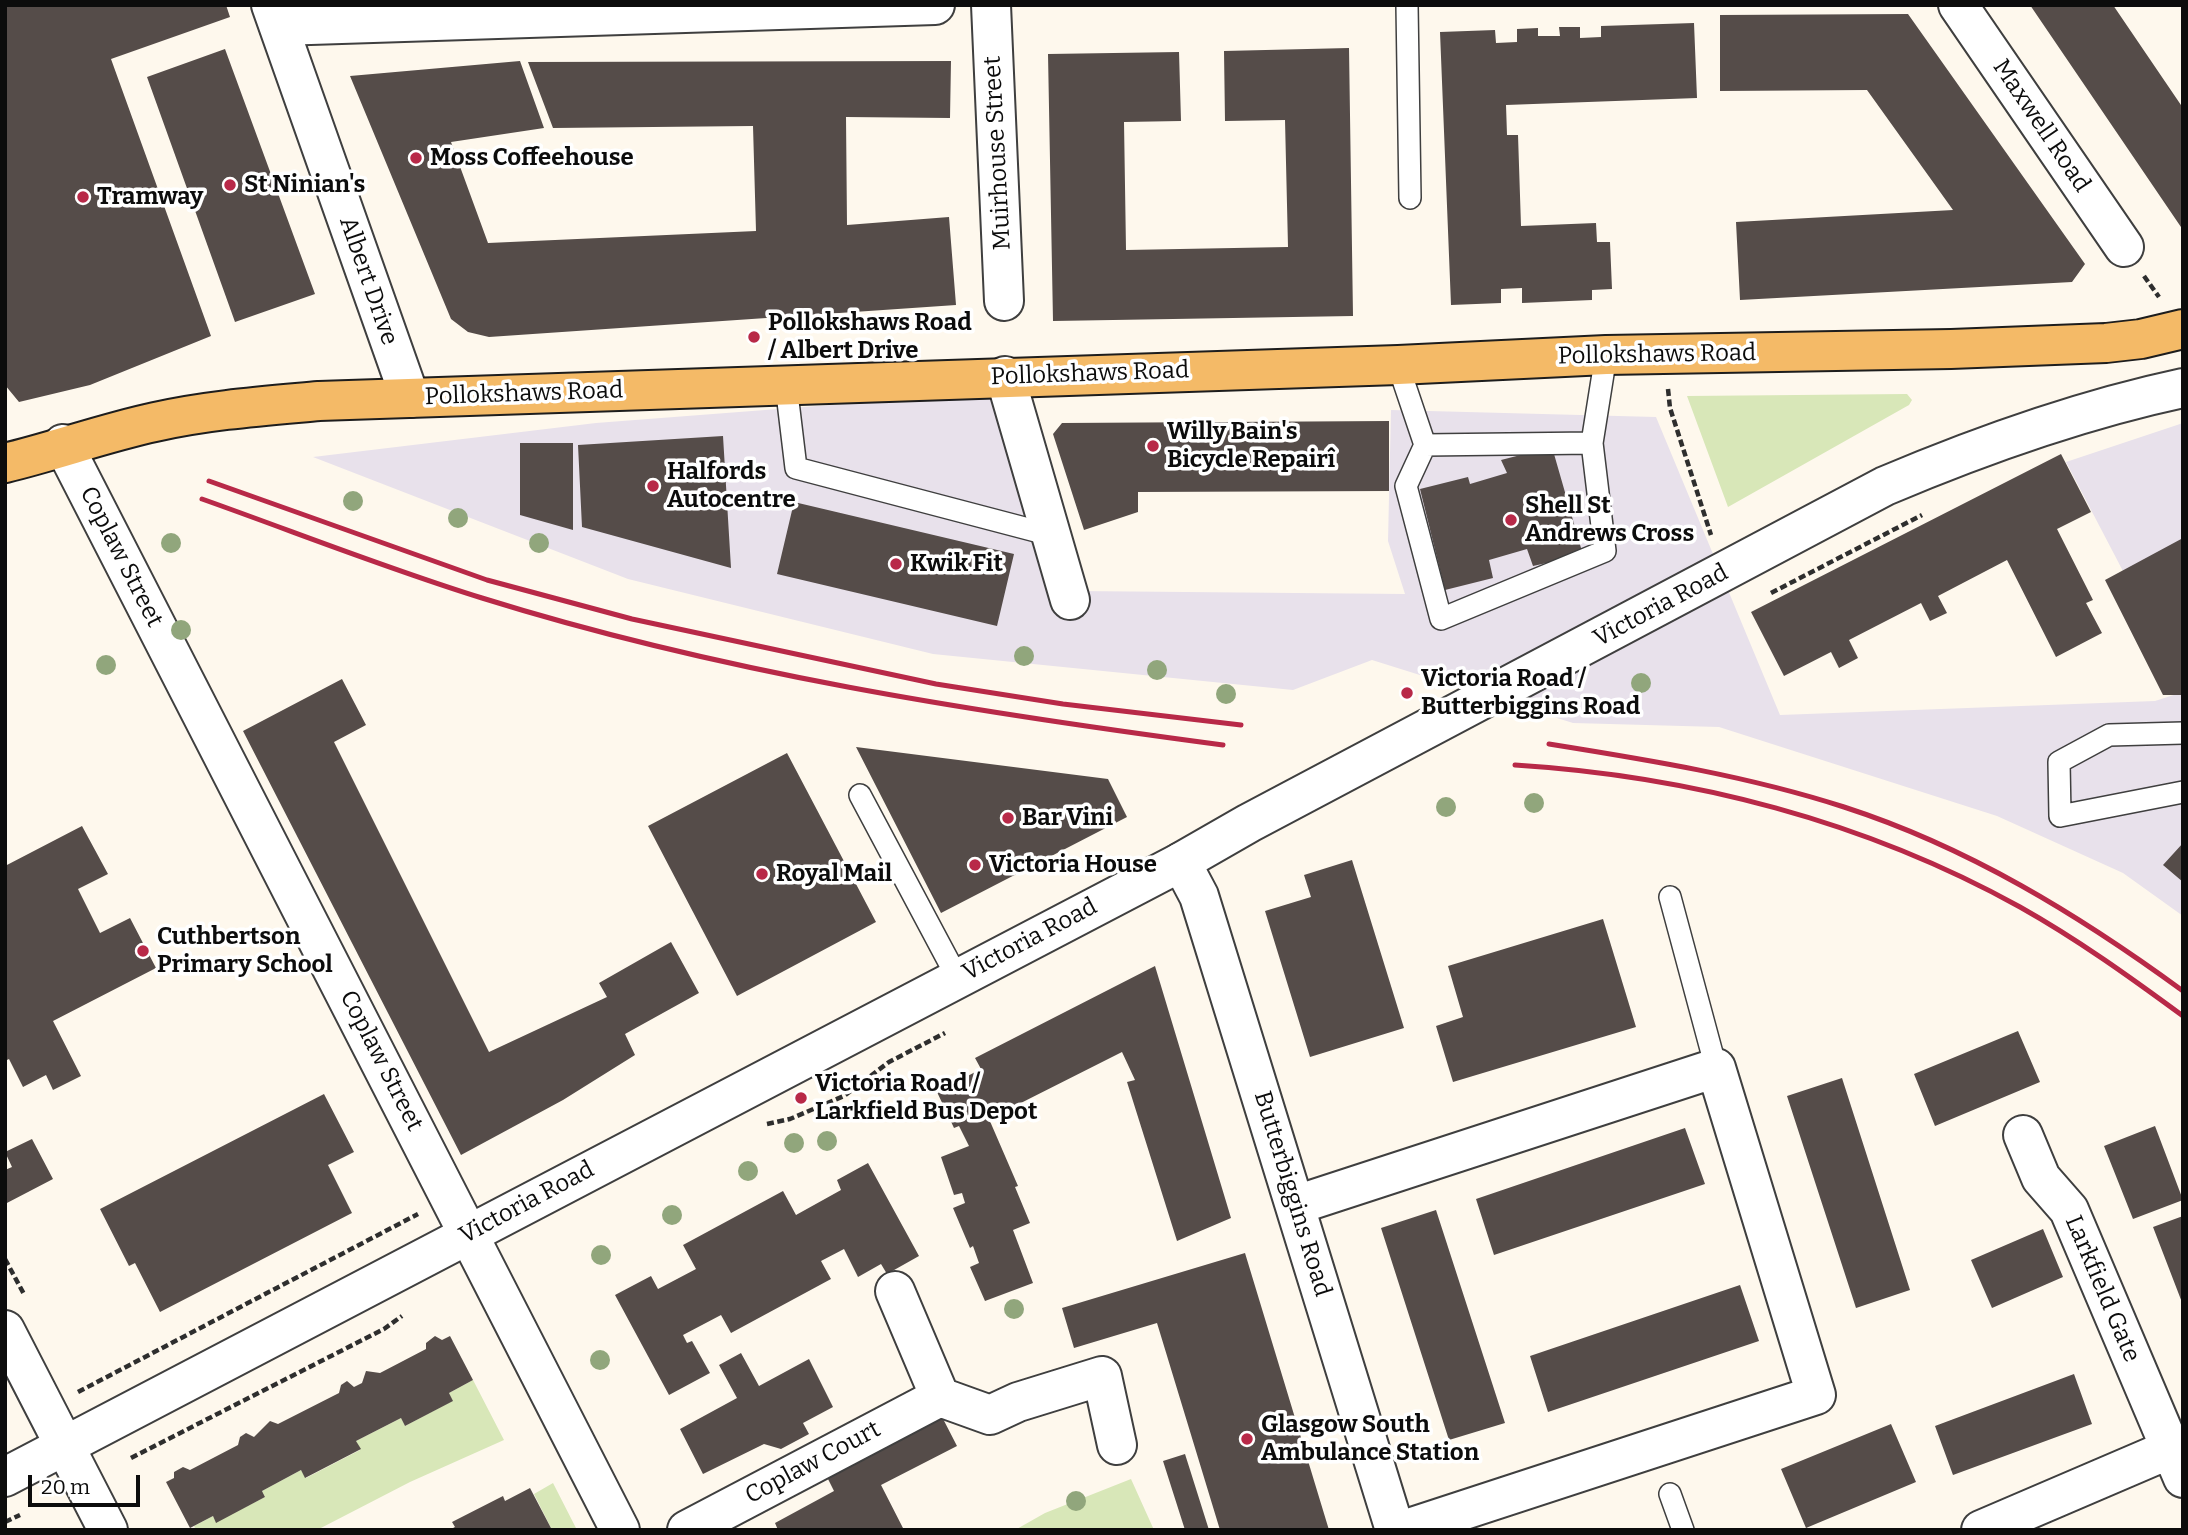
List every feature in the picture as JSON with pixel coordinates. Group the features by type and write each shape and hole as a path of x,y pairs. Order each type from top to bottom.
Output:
{"main road":[{"name":"Pollokshaws Road","path":"7,458 157,421 236,408 319,401 1005,376 1398,365 1606,355 2093,343 2141,339 2182,329"}],"street":[{"path":"275,16 935,5"},
{"name":"Muirhouse Street","path":"991,5 1004,301"},
{"name":"Maxwell Road","path":"1958,5 2124,247"},
{"name":"Albert Drive","path":"275,16 410,398"},
{"path":"1005,376 1070,600"},
{"name":"Victoria Road","path":"5,1477 1181,862 1248,823 1885,486 1967,451 2117,402 2183,388"},
{"name":"Coplaw Street","path":"63,444 620,1530"},
{"name":"Butterbiggins Road","path":"1181,862 1199,896 1395,1530"},
{"path":"1296,1205 1716,1068 1816,1395 1403,1530"},
{"name":"Larkfield Gate","path":"1981,1530 2177,1464 2069,1210 2041,1178 2023,1135"},
{"path":"895,1290 940,1397 990,1415 1018,1402 1102,1376 1117,1445"},
{"path":"5,1330 108,1530"},
{"name":"Coplaw Court","path":"687,1530 940,1397"}],"lane":[{"path":"1407,5 1409,198"},
{"path":"1398,365 1425,444 1406,486 1441,619 1605,551 1592,443 1606,355"},
{"path":"786,384 796,468 1051,535"},
{"path":"1425,444 1592,443"},
{"path":"2183,733 2109,734 2059,762 2060,816 2183,792"},
{"path":"860,795 958,979"},
{"path":"1670,897 1716,1068"},
{"path":"1670,1494 1684,1530"}],"path":[{"path":"2124,247 2182,329"},
{"path":"1665,355 1670,408 1713,540 1727,571"},
{"path":"1768,595 1934,509"},
{"path":"76,1393 313,1268"}],"shaded area":[{"path":"1012,391 1076,591 1405,594 1388,541 1391,410 1656,417 1780,715 2155,701 2183,692 2183,916 2123,873 1997,816 1719,727 1573,723 1372,660 1293,690 933,654 628,579 313,457 596,423"},
{"path":"2183,423 2183,686 2066,462"}],"green space":[{"path":"1907,394 1912,400 1909,405 1728,507 1687,396"},
{"path":"473,1380 504,1440 410,1482 317,1530 196,1530 194,1526 213,1516 216,1522 265,1497 262,1491 301,1470 306,1478 360,1450 356,1441 401,1418 405,1426 452,1401 449,1393"},
{"path":"1131,1479 1154,1530 1015,1530 1045,1513"},
{"path":"553,1483 577,1530 552,1530 534,1494"}],"building":[{"name":"Tramway","path":"5,5 226,5 230,17 111,59 211,336 90,385 19,402 5,385"},
{"path":"2030,5 2113,5 2183,108 2183,230"},
{"path":"1908,14 2085,264 2072,282 1740,300 1736,222 1953,210 1867,90 1720,91 1720,15"},
{"path":"1694,23 1697,98 1506,105 1507,135 1518,135 1521,226 1596,223 1597,242 1610,242 1612,289 1592,290 1592,300 1522,303 1522,288 1501,289 1501,303 1451,305 1440,32 1495,30 1496,43 1517,42 1517,29 1538,28 1538,36 1560,36 1559,27 1580,27 1580,38 1601,37 1601,26"},
{"path":"1349,48 1353,316 1053,321 1048,54 1179,52 1181,121 1124,122 1126,250 1288,247 1285,120 1225,121 1224,51"},
{"name":"St Ninian's","path":"225,49 315,294 235,322 147,77"},
{"path":"520,61 544,128 451,142 488,243 756,231 753,126 553,128 528,62 951,61 950,118 846,117 847,225 949,217 956,305 489,337 468,332 451,319 350,76"},
{"path":"1389,421 1389,491 1138,492 1138,512 1084,530 1053,434 1062,423"},
{"name":"Halfords Autocentre","path":"723,436 731,568 582,527 578,445"},
{"path":"520,443 573,443 573,530 520,515"},
{"path":"1552,447 1583,555 1533,566 1527,549 1489,560 1493,578 1445,590 1420,489 1468,477 1470,484 1507,473 1501,460"},
{"path":"2061,454 2091,512 2057,529 2093,600 2086,603 2102,633 2056,657 2007,560 1938,596 1947,613 1930,621 1921,603 1849,640 1858,658 1839,668 1831,652 1784,676 1751,612"},
{"name":"Kwik Fit","path":"794,502 1014,554 997,626 777,574"},
{"path":"2183,538 2183,695 2163,695 2105,580"},
{"path":"342,679 366,725 334,742 489,1052 607,997 599,983 671,942 699,993 625,1034 635,1055 563,1100 461,1155 243,731"},
{"name":"Victoria House","path":"856,747 1108,779 1127,817 941,913"},
{"name":"Royal Mail","path":"787,753 876,922 737,996 648,826"},
{"path":"82,826 108,874 78,889 100,933 130,918 156,968 53,1021 81,1076 53,1090 46,1075 23,1087 9,1059 5,1061 5,866"},
{"path":"2183,843 2183,882 2163,865"},
{"path":"1352,860 1404,1028 1310,1057 1265,911 1311,897 1304,875"},
{"path":"1603,919 1636,1027 1453,1082 1436,1026 1463,1017 1448,966"},
{"path":"1155,966 1231,1218 1177,1241 1127,1082 1135,1080 1122,1052 1003,1112 1000,1105 986,1112 1018,1186 1015,1187 1030,1223 1013,1230 1033,1283 985,1301 970,1267 979,1263 953,1208 965,1203 962,1193 954,1195 941,1157 969,1146 959,1126 954,1128 937,1092 981,1069 975,1058"},
{"path":"2018,1031 2040,1082 1935,1126 1914,1074"},
{"path":"1842,1078 1910,1290 1856,1308 1787,1096"},
{"path":"324,1094 354,1152 328,1165 352,1213 160,1312 135,1263 129,1266 100,1209"},
{"path":"2155,1126 2183,1200 2133,1219 2104,1146"},
{"path":"1685,1128 1705,1184 1494,1255 1476,1199"},
{"path":"32,1139 53,1179 5,1204 5,1170 12,1167 5,1152"},
{"path":"868,1163 919,1256 887,1274 881,1264 858,1277 844,1249 821,1261 831,1279 731,1333 721,1315 683,1335 687,1343 692,1341 710,1373 669,1395 615,1295 651,1276 658,1289 696,1269 683,1245 783,1191 796,1215 841,1190 837,1180"},
{"path":"1436,1210 1505,1423 1449,1440 1381,1228"},
{"path":"2183,1216 2183,1305 2153,1227"},
{"path":"2043,1229 2063,1277 1992,1308 1971,1260"},
{"name":"Glasgow South Ambulance Station","path":"1245,1253 1329,1530 1220,1530 1157,1323 1074,1348 1062,1308"},
{"path":"1740,1285 1759,1341 1548,1412 1530,1356"},
{"path":"435,1336 442,1340 450,1336 473,1380 449,1393 453,1401 405,1426 401,1418 356,1441 361,1449 305,1478 301,1470 262,1491 265,1497 216,1523 213,1516 190,1528 166,1482 174,1478 174,1472 183,1467 190,1470 238,1445 240,1437 246,1433 254,1437 270,1421 278,1424 339,1393 341,1385 347,1381 354,1387 362,1383 366,1371 380,1373 426,1349 426,1343"},
{"path":"741,1353 759,1386 809,1359 833,1407 803,1423 809,1434 781,1449 764,1444 703,1474 680,1429 737,1398 719,1365"},
{"path":"2074,1374 2092,1424 1953,1475 1935,1426"},
{"path":"939,1411 957,1446 881,1485 904,1530 778,1530 775,1523 834,1491 824,1471"},
{"path":"1891,1424 1916,1482 1806,1528 1781,1469"},
{"path":"1185,1454 1209,1530 1185,1530 1163,1461"},
{"path":"530,1488 552,1530 449,1530 455,1527 452,1522 503,1496 505,1501"}],"railway":[{"path":"209,481 487,580 632,619 936,684 1063,704 1241,725"},
{"path":"202,499 447,587 664,648 756,669 942,704 1223,745"},
{"path":"1549,744 1661,763 1771,786 1890,823 1978,863 2063,910 2183,991"},
{"path":"1515,765 1581,771 1711,792 1839,827 1900,850 2020,907 2103,959 2183,1016"}],"place":[{"name":"Moss Coffeehouse","path":"416,158"},
{"name":"St Ninian's","path":"230,185"},
{"name":"Tramway","path":"83,197"},
{"name":"Pollokshaws Road / Albert Drive","path":"754,337"},
{"name":"Willy Bain's Bicycle Repairî","path":"1153,446"},
{"name":"Halfords Autocentre","path":"653,486"},
{"name":"Shell St Andrews Cross","path":"1511,520"},
{"name":"Kwik Fit","path":"896,564"},
{"name":"Victoria Road / Butterbiggins Road","path":"1407,693"},
{"name":"Bar Vini","path":"1008,818"},
{"name":"Victoria House","path":"975,865"},
{"name":"Royal Mail","path":"762,874"},
{"name":"Cuthbertson Primary School","path":"143,951"},
{"name":"Victoria Road / Larkfield Bus Depot","path":"801,1098"},
{"name":"Glasgow South Ambulance Station","path":"1247,1439"}]}
